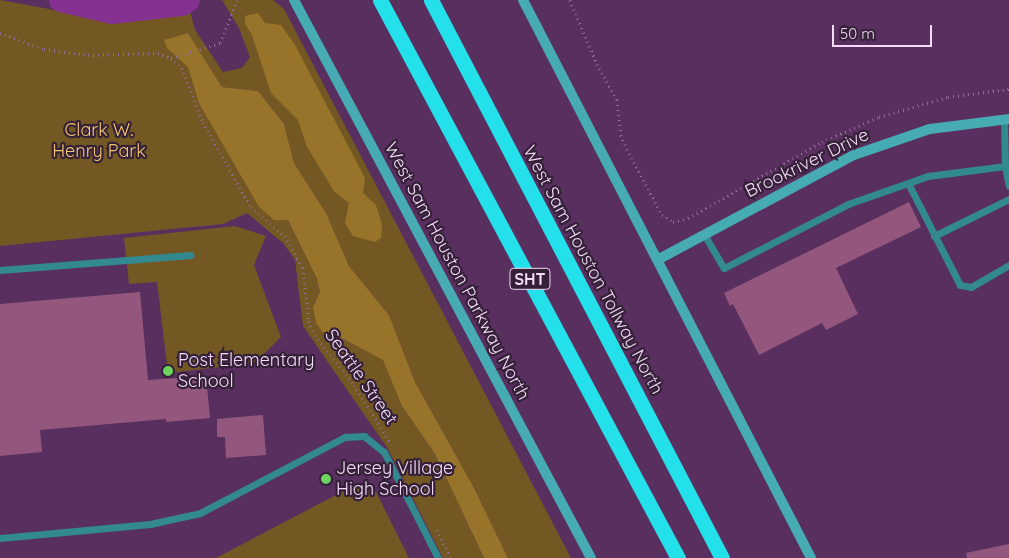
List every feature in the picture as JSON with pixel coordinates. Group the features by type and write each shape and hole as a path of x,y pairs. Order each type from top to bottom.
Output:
{"highway":[{"name":"SHT","path":"380,0 678,558"},
{"name":"West Sam Houston Tollway North","path":"431,0 722,558"}],"main road":[{"name":"West Sam Houston Parkway North","path":"294,0 591,558"},
{"path":"523,0 659,259 811,558"},
{"name":"Brookriver Drive","path":"659,259 854,155 930,129 1006,119"}],"lane":[{"path":"1006,119 1005,166 1009,186"},
{"path":"704,234 724,268 848,204 928,176 1005,166"},
{"path":"908,183 960,285 971,286 1009,265"},
{"path":"934,236 1009,199"},
{"path":"0,270 190,255"},
{"path":"0,538 150,524 200,513 345,437 364,436 384,452 438,558"}],"path":[{"path":"0,33 44,49 88,55 158,53 171,58 220,43 237,0"},
{"path":"570,0 597,64 617,100 622,135 627,149 662,215 673,222 688,218 822,142 879,116 932,101 1009,89"},
{"name":"Seattle Street","path":"171,58 182,68 203,122 251,207 285,236 303,268 308,321 315,335 377,418 396,453"},
{"path":"433,523 451,558"}],"green space":[{"name":"Clark W. Henry Park","path":"0,0 82,15 117,18 188,4 195,30 223,72 242,68 250,57 239,28 222,0 273,0 284,9 571,558 508,558 473,486 415,382 389,315 349,266 326,213 294,163 284,124 258,91 222,87 188,33 175,37 288,220 317,279 320,292 313,307 332,333 384,360 402,406 435,454 484,558 443,558 388,449 303,326 295,260 284,244 247,213 223,224 0,246"},
{"path":"235,226 266,236 254,265 281,337 255,363 168,373 157,282 129,284 124,238"},
{"path":"355,485 376,492 409,558 216,558"}],"shaded area":[{"path":"258,13 265,23 281,25 295,45 365,178 363,193 376,205 382,225 381,238 375,242 353,236 345,223 349,203 334,191 307,147 298,120 271,93 252,35 245,24 245,16"},
{"path":"188,33 222,87 258,91 284,124 294,163 326,213 349,266 389,315 415,382 473,486 508,558 484,558 435,454 402,406 383,360 332,333 324,334 316,323 313,307 320,292 317,279 288,220 274,220 259,207 199,103 188,67 167,48 164,40"}],"building":[{"path":"909,202 921,227 836,268 858,314 826,330 822,323 759,355 733,304 730,306 724,293"},
{"name":"Post Elementary School","path":"140,292 148,380 206,376 210,418 166,422 166,419 40,430 42,452 0,456 0,304"},
{"path":"263,415 266,455 226,458 225,437 217,437 217,419"},
{"path":"1009,544 1009,558 967,558 966,553"}],"waterway":[{"path":"61,0 112,12 182,4 188,0"}],"place":[{"name":"Post Elementary School","path":"168,371"},
{"name":"Jersey Village High School","path":"326,479"}]}
